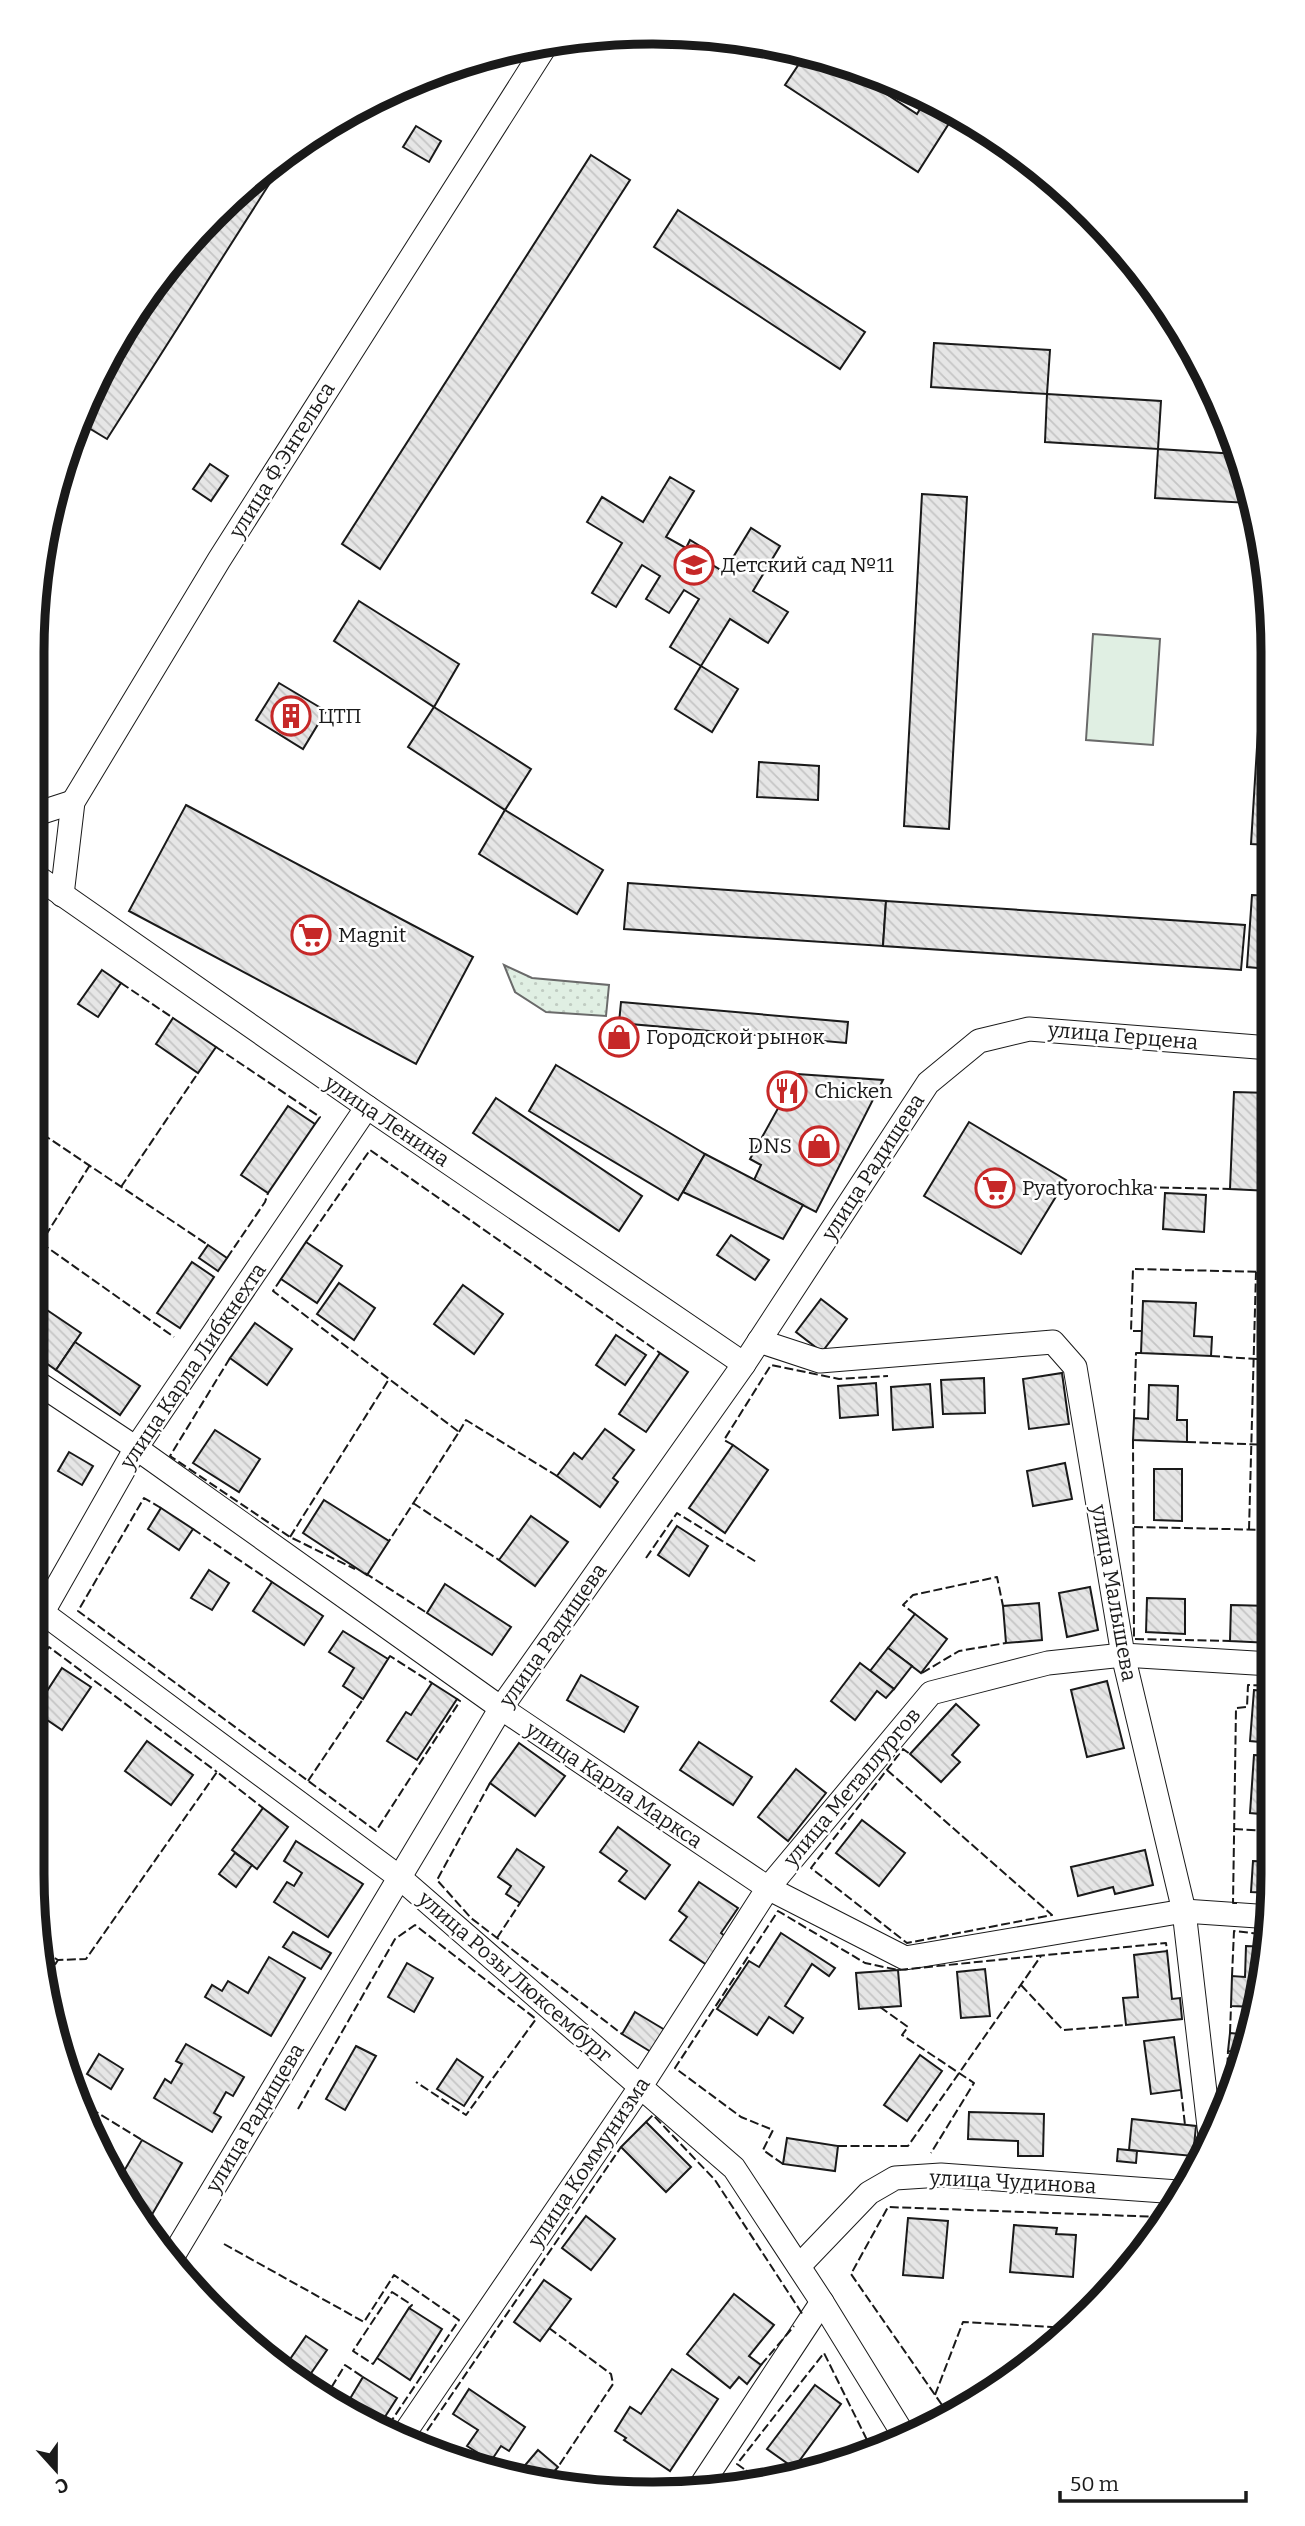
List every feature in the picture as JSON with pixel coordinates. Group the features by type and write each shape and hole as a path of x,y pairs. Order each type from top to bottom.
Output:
{"street":[{"name":"улица Ф.Энгельса","path":"62,895 74,802 219,560 540,54"},
{"path":"44,812 74,802"},
{"name":"улица Ленина","path":"44,882 367,1107 744,1364"},
{"name":"улица Герцена","path":"979,1041 1028,1028 1261,1047"},
{"name":"улица Радищева","path":"176,2251 501,1708 744,1364 928,1083 979,1041"},
{"name":"улица Карла Либкнехта","path":"44,1603 136,1448 367,1107"},
{"name":"улица Малышева","path":"758,1341 820,1361 1053,1342 1075,1367 1123,1655 1184,1910 1208,2121"},
{"name":"улица Карла Маркса","path":"44,1387 136,1448 501,1708 768,1888 905,1958 1184,1910 1260,1916"},
{"name":"улица Розы Люксембург","path":"44,1623 399,1877 734,2168 822,2302 900,2429"},
{"name":"улица Металлургов","path":"768,1888 931,1693 1048,1663 1123,1655 1261,1663"},
{"name":"улица Коммунизма","path":"407,2430 641,2086 768,1888"},
{"name":"улица Чудинова","path":"799,2266 869,2193 895,2179 941,2175 1172,2192"},
{"path":"705,2480 822,2302"}],"green space":[{"path":"1093,634 1160,639 1153,745 1086,740"},
{"path":"504,965 532,978 609,985 606,1016 546,1012 515,992"}],"building":[{"path":"800,62 874,86 917,114 921,107 950,122 918,172 785,85"},
{"path":"416,126 441,141 429,162 403,147"},
{"path":"591,155 630,180 380,569 342,544"},
{"path":"274,176 107,439 87,427 125,348 146,314 195,251 222,222"},
{"path":"678,210 865,332 840,369 654,247"},
{"path":"934,343 1050,350 1047,394 931,387"},
{"path":"1047,394 1161,401 1158,449 1045,442"},
{"path":"1158,449 1228,453 1243,503 1155,498"},
{"path":"210,464 228,476 211,501 193,489"},
{"path":"670,477 694,491 666,537 686,548 690,540 708,551 703,559 724,572 751,528 780,546 753,591 788,612 768,643 730,619 701,666 670,647 699,599 684,590 669,613 646,599 660,576 642,565 616,607 592,593 622,543 587,522 602,497 643,522"},
{"path":"922,494 967,497 949,829 904,826"},
{"path":"359,601 459,664 434,707 334,641"},
{"path":"701,666 738,689 712,732 675,709"},
{"name":"ЦТП","path":"279,683 326,711 303,749 256,720"},
{"path":"1261,683 1261,845 1251,844"},
{"path":"434,707 531,769 505,810 408,747"},
{"path":"759,762 819,766 818,800 757,797"},
{"path":"186,805 473,957 416,1064 129,911"},
{"path":"505,810 603,870 577,914 479,854"},
{"path":"628,883 886,901 883,946 624,929"},
{"path":"1252,895 1261,896 1261,968 1247,967"},
{"path":"886,901 1245,925 1241,970 883,946"},
{"path":"102,970 121,983 98,1017 78,1004"},
{"path":"621,1002 848,1022 846,1043 619,1023"},
{"path":"173,1018 216,1047 198,1073 156,1044"},
{"path":"556,1065 705,1154 678,1200 529,1111"},
{"path":"797,1074 883,1080 816,1212 754,1180 761,1165 750,1159"},
{"path":"1234,1092 1261,1093 1261,1191 1230,1189"},
{"path":"496,1098 642,1196 619,1231 473,1133"},
{"path":"288,1106 315,1124 268,1193 241,1175"},
{"name":"Pyatyorochka","path":"969,1122 1066,1180 1021,1254 924,1196"},
{"path":"705,1154 803,1205 783,1239 683,1192"},
{"path":"1165,1193 1206,1195 1204,1232 1163,1229"},
{"path":"731,1235 769,1260 755,1280 717,1255"},
{"path":"306,1242 342,1266 317,1303 281,1279"},
{"path":"208,1245 227,1258 218,1271 199,1258"},
{"path":"192,1262 214,1277 180,1328 157,1313"},
{"path":"339,1283 375,1308 354,1340 317,1314"},
{"path":"463,1285 503,1314 474,1354 434,1324"},
{"path":"821,1299 847,1319 822,1352 796,1332"},
{"path":"1143,1301 1196,1303 1194,1336 1212,1337 1211,1356 1141,1353"},
{"path":"44,1308 81,1333 56,1370 44,1362"},
{"path":"255,1323 292,1349 267,1385 230,1358"},
{"path":"616,1335 646,1355 625,1385 596,1365"},
{"path":"75,1342 140,1386 120,1415 56,1370"},
{"path":"660,1353 688,1372 646,1432 619,1414"},
{"path":"1062,1373 1069,1424 1029,1429 1023,1379"},
{"path":"984,1378 985,1413 943,1414 941,1380"},
{"path":"876,1383 878,1415 840,1418 838,1386"},
{"path":"930,1384 933,1427 893,1430 891,1387"},
{"path":"1149,1385 1178,1386 1177,1420 1187,1420 1187,1442 1133,1440 1134,1418 1148,1419"},
{"path":"605,1429 634,1450 613,1478 618,1482 600,1507 557,1476 574,1453 582,1459"},
{"path":"215,1430 260,1459 239,1492 193,1463"},
{"path":"733,1445 768,1470 725,1533 689,1508"},
{"path":"69,1452 93,1466 82,1485 58,1471"},
{"path":"1065,1463 1072,1499 1033,1506 1027,1471"},
{"path":"1154,1469 1182,1469 1182,1521 1154,1520"},
{"path":"324,1500 389,1541 367,1575 303,1533"},
{"path":"161,1508 193,1529 179,1550 148,1529"},
{"path":"531,1516 568,1542 535,1586 499,1560"},
{"path":"677,1526 708,1546 689,1576 658,1555"},
{"path":"209,1570 229,1583 212,1610 191,1598"},
{"path":"272,1582 323,1616 304,1645 253,1611"},
{"path":"445,1584 511,1627 492,1655 427,1613"},
{"path":"1090,1587 1098,1630 1067,1637 1059,1593"},
{"path":"1147,1598 1185,1599 1185,1634 1146,1632"},
{"path":"1039,1603 1042,1640 1006,1643 1003,1606"},
{"path":"1231,1605 1261,1606 1261,1643 1230,1641"},
{"path":"915,1614 947,1639 921,1673 888,1648"},
{"path":"343,1631 388,1659 363,1699 343,1686 354,1668 329,1652"},
{"path":"888,1648 912,1666 894,1689 870,1671"},
{"path":"860,1663 894,1689 886,1698 877,1691 855,1720 831,1701"},
{"path":"62,1668 91,1687 62,1730 44,1718 44,1696"},
{"path":"581,1675 638,1707 624,1732 567,1700"},
{"path":"1107,1681 1124,1748 1087,1757 1071,1690"},
{"path":"432,1683 457,1699 417,1760 387,1741 406,1712 411,1715"},
{"path":"1254,1690 1261,1691 1261,1742 1250,1741"},
{"path":"956,1704 979,1725 952,1755 960,1762 941,1782 910,1754"},
{"path":"147,1741 193,1775 171,1805 125,1771"},
{"path":"699,1742 752,1777 733,1805 680,1770"},
{"path":"519,1743 565,1776 535,1816 490,1783"},
{"path":"1254,1755 1261,1755 1261,1814 1250,1813"},
{"path":"796,1769 826,1793 788,1841 758,1817"},
{"path":"263,1808 288,1827 257,1869 232,1850"},
{"path":"862,1820 905,1853 879,1886 836,1853"},
{"path":"618,1827 670,1865 645,1899 619,1881 627,1871 600,1852"},
{"path":"296,1841 363,1884 328,1937 274,1902 287,1882 294,1886 302,1873 284,1861"},
{"path":"517,1849 544,1867 520,1903 506,1894 511,1886 498,1877"},
{"path":"1145,1850 1153,1885 1115,1894 1113,1887 1078,1896 1071,1867"},
{"path":"235,1853 252,1865 236,1887 219,1874"},
{"path":"1253,1861 1261,1861 1261,1892 1251,1892"},
{"path":"699,1882 738,1908 721,1933 726,1937 707,1965 670,1940 687,1917 679,1911"},
{"path":"293,1932 331,1953 321,1969 283,1947"},
{"path":"781,1933 835,1968 829,1976 812,1964 785,2006 803,2018 793,2033 769,2017 757,2035 717,2009 749,1961 759,1967"},
{"path":"1246,1946 1257,1947 1247,2007 1231,2006 1232,1976 1245,1977"},
{"path":"1167,1951 1172,1999 1180,1998 1182,2019 1126,2025 1123,1998 1138,1997 1134,1955"},
{"path":"269,1957 305,1978 271,2036 205,1997 212,1985 222,1991 228,1981 248,1993"},
{"path":"407,1963 433,1978 414,2012 388,1997"},
{"path":"985,1969 990,2016 961,2018 957,1972"},
{"path":"898,1970 901,2006 859,2009 856,1973"},
{"path":"635,2012 665,2030 651,2052 622,2034"},
{"path":"1230,2033 1240,2034 1234,2052 1228,2051"},
{"path":"1174,2037 1181,2090 1151,2094 1144,2041"},
{"path":"186,2044 244,2077 233,2096 226,2092 214,2113 221,2117 212,2132 154,2098 165,2079 171,2083 182,2064 176,2061"},
{"path":"356,2046 376,2056 345,2110 326,2099"},
{"path":"99,2054 123,2069 111,2089 87,2074"},
{"path":"920,2055 942,2071 907,2121 884,2105"},
{"path":"457,2059 483,2077 464,2106 437,2089"},
{"path":"969,2112 1044,2114 1043,2156 1018,2156 1018,2141 968,2139"},
{"path":"1132,2119 1196,2126 1191,2156 1129,2150"},
{"path":"646,2122 691,2167 666,2192 621,2147"},
{"path":"787,2138 838,2146 835,2171 783,2164"},
{"path":"142,2140 182,2163 150,2218 123,2173"},
{"path":"1118,2149 1137,2151 1136,2163 1117,2161"},
{"path":"586,2216 615,2239 591,2270 562,2248"},
{"path":"908,2218 948,2221 943,2278 903,2275"},
{"path":"1014,2225 1057,2228 1056,2234 1076,2235 1073,2277 1010,2272"},
{"path":"544,2280 571,2299 540,2341 514,2322"},
{"path":"734,2294 774,2325 749,2356 761,2365 747,2384 739,2377 730,2388 687,2354"},
{"path":"409,2308 442,2329 410,2380 377,2358"},
{"path":"306,2336 327,2350 309,2376 289,2361"},
{"path":"672,2369 718,2399 670,2471 615,2431 630,2407 641,2414"},
{"path":"363,2377 397,2398 383,2419 348,2401"},
{"path":"815,2385 841,2404 796,2465 792,2466 767,2449"},
{"path":"469,2389 525,2427 509,2451 501,2446 491,2461 467,2446 478,2430 453,2414"},
{"path":"538,2450 558,2467 552,2474 522,2468"}],"fence":[{"path":"121,983 173,1018"},
{"path":"216,1047 320,1117 315,1124"},
{"path":"121,1187 198,1073"},
{"path":"44,1135 208,1245"},
{"path":"306,1242 370,1150 660,1353"},
{"path":"44,1238 90,1165"},
{"path":"1135,1187 1230,1189"},
{"path":"227,1258 265,1202 268,1193"},
{"path":"44,1245 174,1337"},
{"path":"1142,1331 1131,1331 1133,1269 1261,1272"},
{"path":"1249,1530 1256,1272"},
{"path":"281,1279 273,1291 459,1432 389,1541"},
{"path":"1134,1418 1136,1353 1141,1353"},
{"path":"1211,1356 1261,1359"},
{"path":"230,1358 170,1456 290,1537 355,1569"},
{"path":"733,1445 724,1440 771,1365 839,1379 888,1376"},
{"path":"290,1537 389,1379"},
{"path":"459,1432 466,1420 557,1476"},
{"path":"1133,1440 1134,1639 1230,1641"},
{"path":"1187,1442 1261,1445"},
{"path":"161,1508 144,1498 78,1611 376,1831 460,1701 457,1699"},
{"path":"413,1503 499,1560"},
{"path":"646,1558 677,1513 758,1563"},
{"path":"1134,1527 1261,1530"},
{"path":"193,1529 272,1582"},
{"path":"365,1573 427,1613"},
{"path":"915,1614 903,1605 913,1595 997,1577 1003,1606"},
{"path":"922,1673 959,1651 1006,1643"},
{"path":"44,1655 49,1647 217,1772"},
{"path":"388,1659 390,1656 432,1683"},
{"path":"1237,1903 1233,1903 1236,1708 1247,1707 1248,1685 1261,1686"},
{"path":"308,1781 363,1699"},
{"path":"887,1770 1052,1915 907,1943 811,1868 903,1749 910,1754"},
{"path":"49,1955 58,1960 86,1959 217,1772 263,1808"},
{"path":"490,1783 437,1880 471,1918 622,2034"},
{"path":"1234,1829 1261,1830"},
{"path":"497,1938 520,1903"},
{"path":"783,2164 763,2150 773,2130 741,2117 675,2068 778,1911 865,1963 898,1970 1166,1943 1167,1951"},
{"path":"298,2109 395,1939 415,1925 536,2019 466,2115 416,2082"},
{"path":"1232,1976 1234,1931 1258,1934"},
{"path":"838,2146 908,2146 1041,1956"},
{"path":"52,1970 58,1960"},
{"path":"1021,1985 1063,2030 1126,2025"},
{"path":"1230,2033 1231,2006"},
{"path":"880,2007 908,2027 902,2035 974,2083 931,2153"},
{"path":"1227,2074 1228,2051"},
{"path":"1181,2090 1185,2125"},
{"path":"91,2109 142,2140"},
{"path":"646,2122 653,2115 715,2180 803,2315"},
{"path":"423,2437 621,2147"},
{"path":"944,2408 851,2274 888,2207 1155,2217"},
{"path":"224,2244 364,2322 394,2275 459,2320 390,2422"},
{"path":"377,2358 373,2364 353,2351 392,2292 412,2305 409,2308"},
{"path":"935,2395 963,2322 1058,2327"},
{"path":"761,2365 794,2326"},
{"path":"549,2328 611,2374 613,2384 558,2467"},
{"path":"739,2476 744,2469 737,2464 824,2353 868,2442"},
{"path":"330,2390 345,2365 363,2377"}],"place":[{"name":"Детский сад №11","path":"694,565"},
{"name":"ЦТП","path":"291,716"},
{"name":"Magnit","path":"311,935"},
{"name":"Городской рынок","path":"619,1037"},
{"name":"Chicken","path":"787,1091"},
{"name":"DNS","path":"819,1146"},
{"name":"Pyatyorochka","path":"995,1188"}]}
